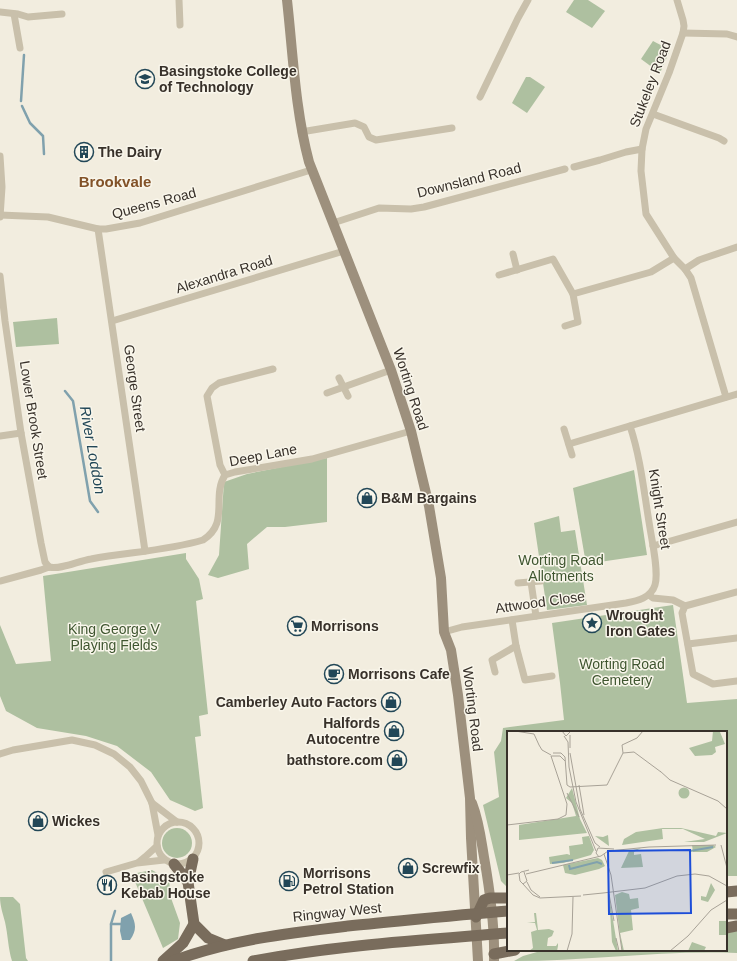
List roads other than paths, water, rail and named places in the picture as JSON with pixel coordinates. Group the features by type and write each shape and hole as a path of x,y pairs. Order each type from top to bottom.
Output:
{"main road":[{"path":"193,859 188,882 194,924 208,938 225,945"},
{"path":"169,862 188,882"},
{"path":"727,892 737,891"},
{"path":"476,917 484,900 490,898 507,898"},
{"name":"Ringway West","path":"173,961 225,945 282,934 425,918 507,911"},
{"path":"163,961 183,943 194,924"},
{"path":"727,928 737,926"},
{"path":"253,961 285,955 377,944 507,933"},
{"path":"494,957 512,951"}],"street":[{"path":"179,0 180,25"},
{"name":"Worting Road","path":"287,0 301,132 311,170 391,370 411,431 434,532 442,589 444,632 451,650 458,695 470,798 478,961"},
{"path":"480,97 528,0"},
{"name":"Stukeley Road","path":"677,0 684,20 683,33 646,129 642,149 641,170 644,210 650,223 674,258 685,269 691,278 726,397"},
{"path":"0,12 28,17 62,14"},
{"path":"14,14 20,48"},
{"path":"683,33 727,34 737,37"},
{"path":"653,114 724,141"},
{"path":"301,132 355,123 364,127 369,137 376,140 452,128"},
{"path":"574,167 642,149"},
{"path":"0,156 2,187 0,216"},
{"name":"Downsland Road","path":"333,223 379,208 411,209 424,207 565,169"},
{"name":"Queens Road","path":"0,216 48,217 98,229 106,229 140,223 311,170"},
{"name":"George Street","path":"98,229 146,551"},
{"path":"685,269 699,260 737,247"},
{"name":"Alexandra Road","path":"112,321 344,251"},
{"path":"513,254 517,270"},
{"path":"573,294 651,272 674,258"},
{"path":"499,275 553,259 573,294 578,322 565,326"},
{"name":"Lower Brook Street","path":"0,276 21,433 41,543 45,562 49,567"},
{"path":"225,475 220,465 207,396 212,388 219,383 273,369"},
{"path":"327,393 391,370"},
{"path":"339,378 348,396"},
{"path":"569,444 737,394"},
{"name":"Knight Street","path":"630,426 638,451 653,546 655,584 649,595"},
{"path":"564,429 572,455"},
{"name":"Deep Lane","path":"0,581 49,567 57,567 90,559 194,542 209,536 214,531 219,516 219,488 225,475 312,459 411,431"},
{"path":"0,436 21,433"},
{"path":"653,546 737,522"},
{"path":"518,583 541,581"},
{"path":"531,582 536,616"},
{"path":"649,595 654,598 673,600 685,606 737,592"},
{"name":"Attwood Close","path":"444,632 462,627 638,601 649,595"},
{"path":"685,606 682,613 693,674 713,684 737,682"},
{"path":"512,620 516,646 525,680 552,676"},
{"path":"688,644 737,638"},
{"path":"494,672 492,660 516,646"},
{"path":"0,754 13,750 72,740 96,745 114,754 130,767 141,781 152,803 158,835 156,846 158,853 169,862"},
{"path":"0,747 13,750"},
{"name":"Worting Road","path":"470,798 477,817 490,898 494,957"},
{"path":"152,803 177,822"},
{"path":"106,872 137,863 186,863 193,859 197,854 199,839 196,832 185,822 172,822 165,826 158,835"},
{"path":"137,863 156,846"},
{"path":"478,948 494,957"}],"water":[{"path":"131,913 135,924 134,933 130,940 122,940 120,931 121,918"}],"waterway":[{"name":"River Loddon","path":"21,101 24,55"},
{"name":"River Loddon","path":"22,106 30,123 43,136 44,154"},
{"name":"River Loddon","path":"65,391 73,401 90,501 98,512"},
{"name":"River Loddon","path":"111,961 111,924 115,911"},
{"path":"111,924 121,924"}],"place":[{"name":"Basingstoke College of Technology","path":"145,79"},
{"name":"The Dairy","path":"84,152"},
{"name":"B&M Bargains","path":"367,498"},
{"name":"Wrought Iron Gates","path":"592,623"},
{"name":"Morrisons","path":"297,626"},
{"name":"Morrisons Cafe","path":"334,674"},
{"name":"Camberley Auto Factors","path":"391,702"},
{"name":"Halfords Autocentre","path":"394,731"},
{"name":"bathstore.com","path":"397,760"},
{"name":"Wickes","path":"38,821"},
{"name":"Screwfix","path":"408,868"},
{"name":"Morrisons Petrol Station","path":"289,881"},
{"name":"Basingstoke Kebab House","path":"107,885"}],"district":[{"name":"Brookvale","path":"115,181"}],"park label":[{"name":"Worting Road Allotments","path":"561,568"},
{"name":"King George V Playing Fields","path":"114,638"},
{"name":"Worting Road Cemetery","path":"622,672"}]}
